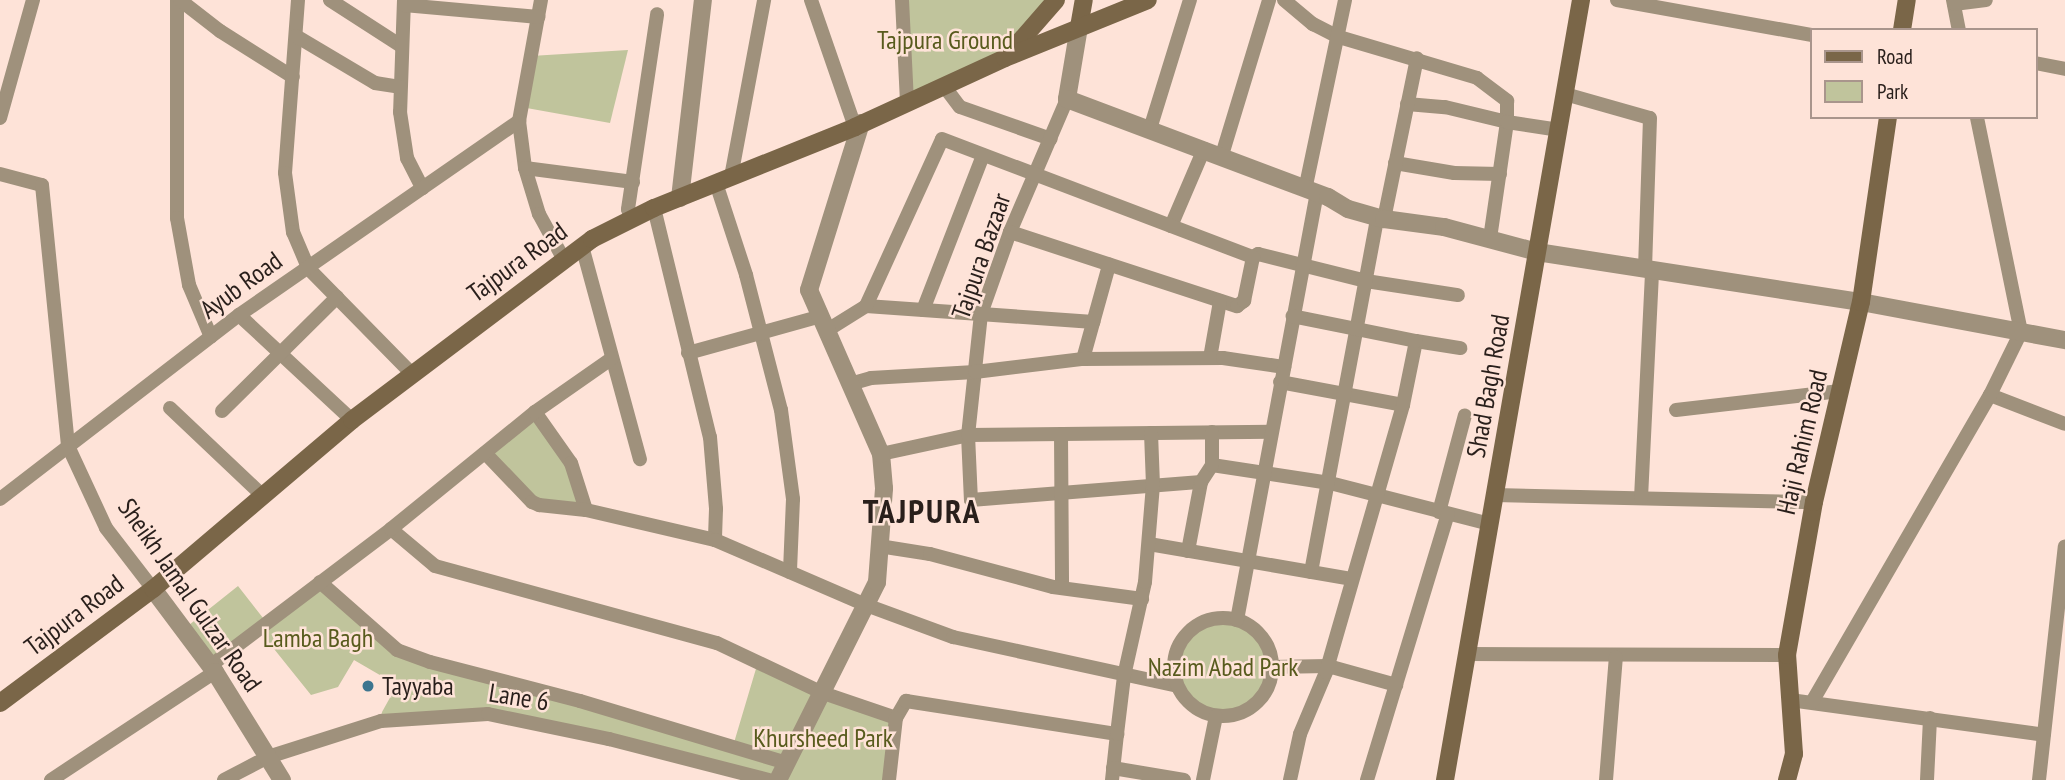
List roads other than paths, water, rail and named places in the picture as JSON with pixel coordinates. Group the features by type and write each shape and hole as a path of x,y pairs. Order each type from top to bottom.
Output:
{"main road":[{"path":"1005,58 1056,0"},
{"path":"1079,27 1084,0"},
{"name":"Tajpura Road","path":"0,703 153,589 352,420 582,246 654,208 858,125 1005,58 1148,0"},
{"name":"Shad Bagh Road","path":"1445,780 1581,0"},
{"path":"1902,28 1907,0"},
{"name":"Haji Rahim Road","path":"1787,780 1794,754 1787,655 1814,502 1861,302 1888,119"}],"street":[{"path":"0,118 33,0"},
{"path":"178,0 220,32 293,77"},
{"path":"178,0 177,218 189,285 211,337"},
{"path":"298,0 285,173 293,232 308,268 412,374"},
{"path":"330,0 401,46"},
{"path":"541,0 519,121 525,168 539,214 563,258"},
{"path":"680,198 703,0"},
{"path":"764,0 723,180 781,410 793,499 790,572"},
{"path":"778,780 877,582 884,488 881,454 809,290 858,125 811,0"},
{"path":"902,0 907,103"},
{"path":"1150,129 1190,0"},
{"path":"1222,155 1269,0"},
{"path":"1284,0 1313,24 1339,37 1417,58 1477,79 1507,101 1507,122 1490,239"},
{"path":"1237,620 1302,264 1311,192 1345,0"},
{"path":"1617,0 1810,35"},
{"path":"1959,28 1953,2 1986,0"},
{"path":"422,188 407,158 400,113 404,2 538,17"},
{"path":"631,219 628,209 657,14"},
{"path":"1079,27 1067,99 1222,155 1348,209 1381,218 1444,227 1538,252 1861,302 2065,340"},
{"path":"296,36 375,83 400,87"},
{"path":"1311,572 1330,483 1366,281 1417,58"},
{"path":"2037,63 2065,69"},
{"path":"944,86 960,107 1051,139"},
{"path":"1565,93 1644,114 1650,118 1641,498"},
{"name":"Tajpura Bazaar","path":"1061,493 971,500 968,435 981,314 1010,232 1067,99"},
{"path":"1407,104 1445,107 1507,122 1559,130"},
{"path":"1812,702 1990,395 2021,332 1977,119"},
{"name":"Ayub Road","path":"0,499 239,315 519,121"},
{"path":"866,306 942,139 1253,257"},
{"path":"1171,226 1204,149"},
{"path":"923,310 983,155"},
{"path":"1395,163 1454,173 1500,174"},
{"path":"525,168 633,182"},
{"name":"Sheikh Jamal Gulzar Road","path":"0,174 42,185 68,446 106,528 212,669 282,780"},
{"path":"654,208 710,437 716,509 715,540"},
{"path":"1010,232 1220,301 1241,305 1253,257 1258,254 1366,281 1458,295"},
{"path":"582,246 640,459"},
{"path":"1083,359 1109,265"},
{"path":"222,411 337,297"},
{"path":"1210,358 1220,301"},
{"path":"688,353 761,333 823,324 866,306 1093,323"},
{"path":"239,315 352,420"},
{"path":"1292,316 1460,348"},
{"path":"1290,780 1300,733 1328,666 1403,405 1416,341"},
{"path":"850,384 871,378 975,372 1083,359 1210,358 1284,367"},
{"path":"51,780 212,669 535,412 611,359"},
{"path":"1280,383 1403,405"},
{"path":"1676,410 1840,391"},
{"path":"1990,395 2065,424"},
{"path":"170,408 262,495"},
{"path":"535,412 571,463 586,510"},
{"path":"1367,780 1444,513 1465,415"},
{"path":"1188,551 1200,482 1212,465 1212,432"},
{"path":"881,454 968,435 1271,432"},
{"path":"1151,433 1153,485 1149,544 1142,598 1124,676 1113,774 1184,780"},
{"path":"1061,434 1062,588"},
{"path":"485,453 532,502 586,510 715,540 866,605 953,637 1177,686"},
{"path":"1212,465 1330,483 1490,524"},
{"path":"1061,493 1200,482"},
{"path":"1495,495 1814,502"},
{"path":"391,529 435,566 717,643 823,693 896,718"},
{"path":"1149,544 1351,579"},
{"path":"2039,780 2065,545"},
{"path":"879,546 930,554 1062,588 1142,598"},
{"path":"320,582 397,650 430,662 580,701 787,763"},
{"path":"1221,618 1237,620 1251,627 1262,638 1270,652 1272,667 1269,684 1261,699 1233,716 1216,716 1200,711 1186,701 1177,686 1175,655 1192,629 1221,618"},
{"path":"1467,654 1616,657 1787,655"},
{"path":"1606,780 1616,657"},
{"path":"1272,667 1328,666 1396,685"},
{"path":"1790,700 2044,735"},
{"path":"889,780 896,718 906,702 1117,734"},
{"name":"Lane 6","path":"224,780 268,757 381,721 488,714 609,739 769,780"},
{"path":"1203,780 1216,716"},
{"path":"1927,780 1930,718"}],"place":[{"name":"Tayyaba","path":"368,686"}],"district":[{"name":"TAJPURA","path":"922,511"}],"park label":[{"name":"Tajpura Ground","path":"945,40"},
{"name":"Lamba Bagh","path":"318,638"},
{"name":"Nazim Abad Park","path":"1223,667"},
{"name":"Khursheed Park","path":"823,738"}]}
